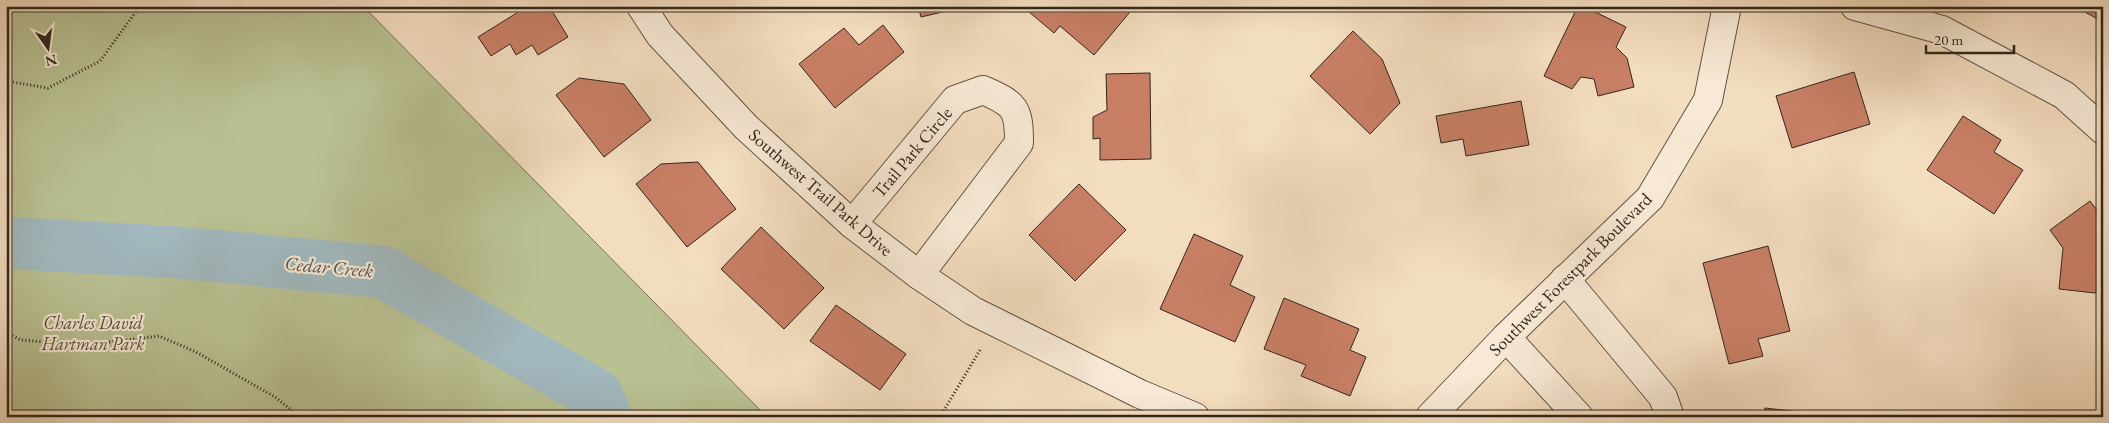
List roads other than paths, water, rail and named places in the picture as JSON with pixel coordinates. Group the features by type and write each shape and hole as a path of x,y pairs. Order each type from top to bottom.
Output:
{"street":[{"name":"Southwest Trail Park Drive","path":"641,6 660,35 746,127 852,224 919,275 973,311 1140,394 1195,417"},
{"name":"Southwest Forestpark Boulevard","path":"1430,417 1506,337 1650,198 1708,100 1727,6"},
{"path":"1855,6 1942,30 2064,96 2103,130"},
{"name":"Trail Park Circle","path":"852,224 955,100 983,90 1007,100 1019,119 1019,143 919,275"},
{"path":"1565,279 1664,397 1670,417"},
{"path":"1506,337 1579,417"}],"waterway":[{"name":"Cedar Creek","path":"6,243 172,252 383,272 597,395 605,417"}],"park label":[{"name":"Charles David Hartman Park","path":"93,332"}]}
